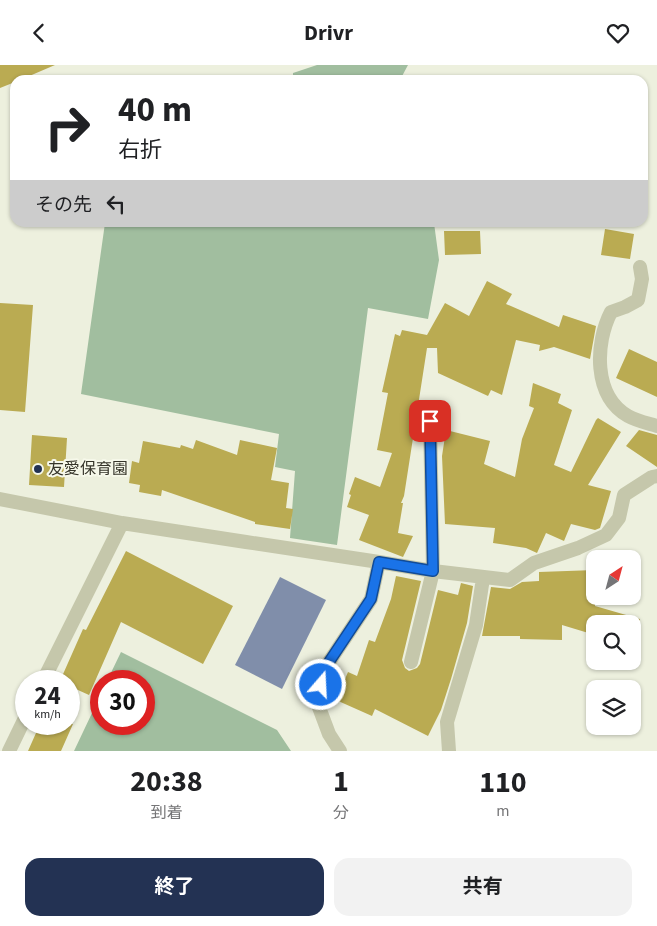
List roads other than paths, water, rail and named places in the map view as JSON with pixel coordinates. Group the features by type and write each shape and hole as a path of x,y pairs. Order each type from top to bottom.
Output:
{"street":[{"path":"640,267 642,279 638,300 625,307 611,311 606,323 600,360 602,381 614,405 627,416 657,426"},
{"path":"411,662 433,571 430,421"},
{"path":"0,499 122,523 433,571 510,580 534,563 578,548 606,535 619,519 624,495 652,477 657,476"},
{"path":"49,670 122,523"},
{"path":"340,751 329,735 317,702 325,668 371,599 379,562"},
{"path":"449,751 448,722 476,625 483,578"},
{"path":"9,751 17,735"}],"water":[{"path":"280,577 326,600 282,689 235,665"}],"place":[{"name":"友愛保育園","path":"38,469"}]}
